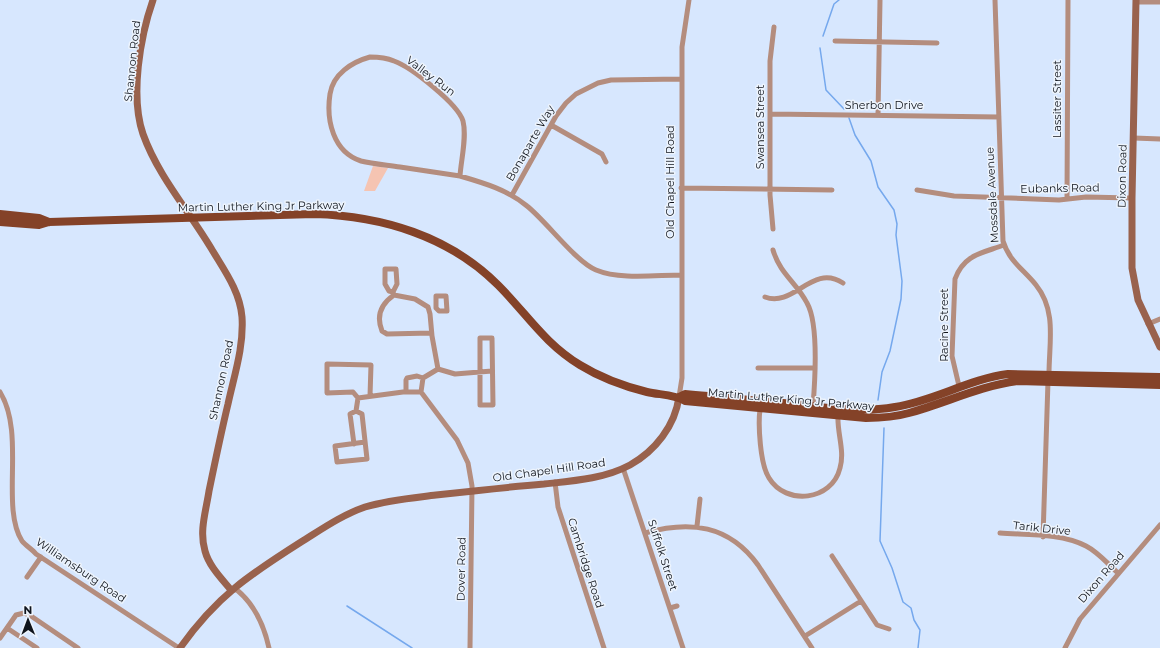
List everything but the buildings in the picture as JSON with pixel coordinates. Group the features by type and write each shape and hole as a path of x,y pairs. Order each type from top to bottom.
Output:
{"main road":[{"name":"Martin Luther King Jr Parkway","path":"0,214 38,218 49,222"},
{"name":"Martin Luther King Jr Parkway","path":"0,222 39,224 49,222 191,217 334,214 367,218 410,230 455,251 498,284 546,338 579,364 601,377 616,383 649,392 679,397 685,401 838,416 887,417 908,413 997,384 1048,378 1160,377"},
{"name":"Martin Luther King Jr Parkway","path":"679,397 685,394 862,410 894,407 923,401 960,386 997,376 1160,385"}],"street":[{"name":"Shannon Road","path":"153,0 147,18 141,60 138,101 139,118 144,135 153,154 231,282 240,304 242,317 242,339 220,438 202,532 204,548 208,560 231,590"},
{"name":"Old Chapel Hill Road","path":"179,648 200,622 231,590 256,571 315,533 355,511 383,502 588,478 623,468 645,455 662,438 673,420 682,378 681,79 683,36 689,0"},
{"path":"878,115 880,0"},
{"name":"Mossdale Avenue","path":"995,0 1001,198 1004,245 1013,263 1036,285 1048,305 1050,322 1043,537"},
{"name":"Lassiter Street","path":"1067,199 1068,0"},
{"path":"1136,1 1160,2"},
{"name":"Dixon Road","path":"1136,1 1132,198 1133,279 1138,300 1160,347"},
{"name":"Swansea Street","path":"772,229 770,189 770,114 771,53 774,26"},
{"path":"835,41 937,43"},
{"name":"Valley Run","path":"460,176 463,123 456,109 444,96 399,63 384,58 370,57 362,59 346,68 341,73 331,91 330,118 334,137 344,150 356,159 460,176 494,187 512,195 526,205 582,260 595,269 614,274 682,275"},
{"name":"Bonaparte Way","path":"512,195 551,124 566,103 580,92 598,83 623,80 681,79"},
{"name":"Sherbon Drive","path":"770,114 999,117"},
{"path":"551,124 602,154 606,162"},
{"path":"1134,138 1160,139"},
{"path":"682,188 832,190"},
{"name":"Eubanks Road","path":"917,190 954,196 1001,198 1132,198"},
{"name":"Racine Street","path":"960,386 952,356 955,278 960,268 968,258 980,252 1004,245"},
{"path":"773,250 783,272 798,289 807,303 811,313 814,327 813,406"},
{"path":"765,297 774,300 781,299 798,289 827,277 834,278 843,283"},
{"path":"431,333 387,334 382,331 379,313 384,304 394,293 415,299 425,304 429,310 431,333 438,369"},
{"path":"429,310 436,308"},
{"path":"1148,324 1160,319"},
{"path":"480,338 492,338 492,371 493,405 480,405 480,338"},
{"path":"358,398 350,391 327,393 327,364 371,365 370,396"},
{"path":"758,368 814,368"},
{"path":"406,392 407,378 417,376 423,378 438,369 454,374 492,371"},
{"path":"358,398 406,392 421,392 423,378"},
{"name":"Williamsburg Road","path":"0,392 8,407 10,428 10,517 22,542 41,557 179,648"},
{"name":"Dover Road","path":"421,392 448,426 462,448 470,471 472,491 470,648"},
{"path":"356,411 358,398"},
{"path":"760,409 763,462 766,474 777,488 788,494 798,496 809,496 821,492 836,478 842,458 838,416"},
{"path":"356,411 362,414 367,459 337,462 335,446 365,442"},
{"path":"354,444 350,414 356,411"},
{"name":"Suffolk Street","path":"623,468 683,648"},
{"name":"Cambridge Road","path":"555,482 558,507 602,647"},
{"path":"697,526 700,499"},
{"name":"Dixon Road","path":"1065,648 1080,619 1160,525"},
{"path":"645,533 673,526 697,526 725,535 749,553 812,648"},
{"name":"Tarik Drive","path":"1000,533 1069,540 1086,546 1098,554 1118,574"},
{"path":"832,556 877,625 889,629"},
{"path":"27,577 41,557"},
{"path":"231,590 237,590 253,607 262,624 269,648"},
{"path":"805,636 861,601"},
{"path":"670,608 677,606"},
{"path":"0,638 16,615 24,613 31,616 78,648"},
{"path":"7,628 28,646 37,648"}],"shaded area":[{"path":"373,166 388,168 375,191 364,191"}],"waterway":[{"path":"823,36 834,4 839,0"},
{"path":"820,48 826,90 844,109"},
{"path":"849,118 855,135 871,161 878,187 894,210 897,224 896,235 902,281 901,299 890,351 882,372 878,400"},
{"path":"884,428 880,541 892,568 903,602 911,608 914,620 920,630 918,648"},
{"path":"347,606 412,648"}]}
